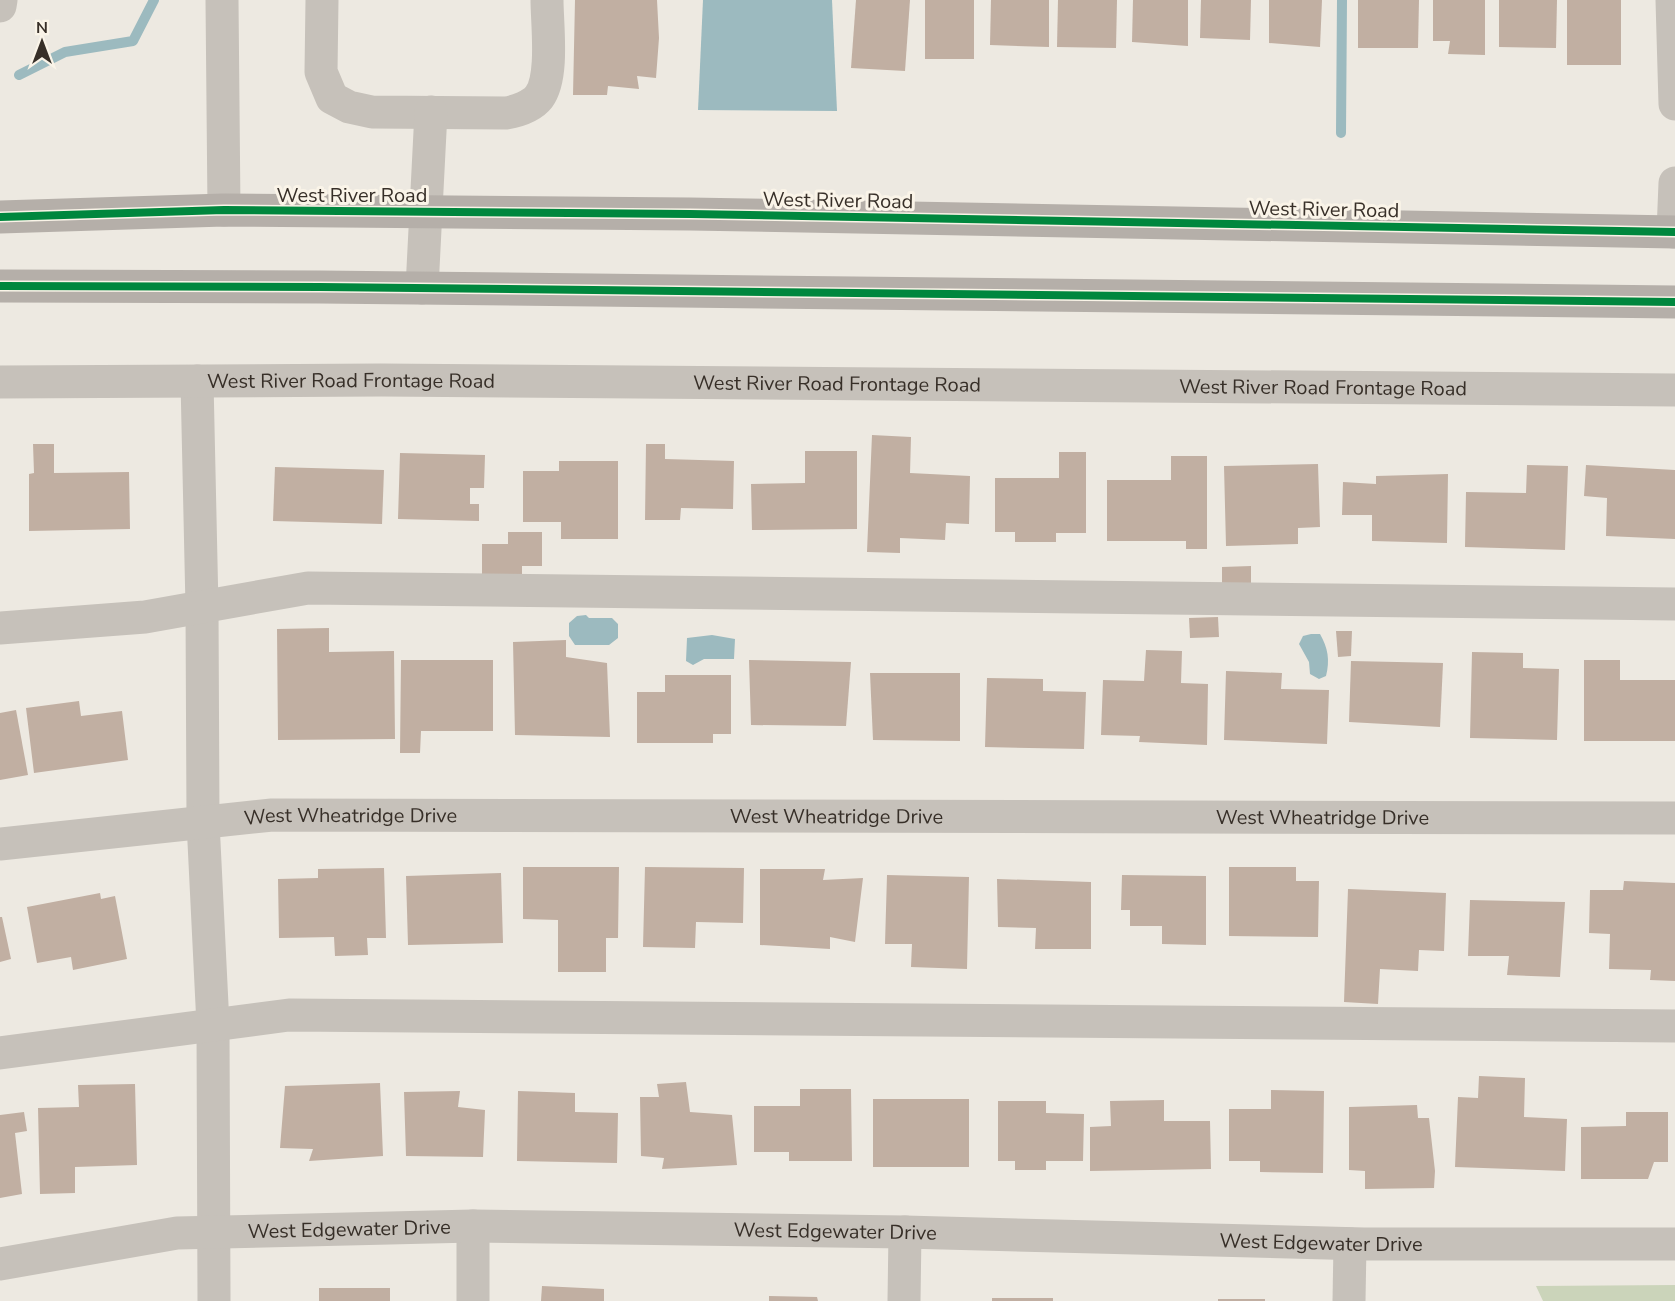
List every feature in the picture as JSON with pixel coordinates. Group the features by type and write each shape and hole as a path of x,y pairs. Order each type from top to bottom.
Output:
{"main road":[{"name":"West River Road","path":"0,217 224,210 690,214 1674,232"},
{"path":"0,286 422,288 1675,302"}],"street":[{"path":"0,6 1,0"},
{"path":"222,0 224,210"},
{"path":"322,0 321,72 332,98 349,107 372,112 506,113 519,111 539,97 547,76 547,0"},
{"path":"1672,0 1675,104"},
{"path":"422,288 431,112"},
{"path":"1674,232 1675,183"},
{"name":"West River Road Frontage Road","path":"0,382 393,380 1675,390"},
{"path":"197,381 202,607 203,822 213,1025 214,1301"},
{"path":"0,628 145,617 308,588 1675,604"},
{"name":"West Wheatridge Drive","path":"0,844 272,815 1675,818"},
{"path":"0,1053 289,1015 1675,1026"},
{"path":"473,1226 473,1301"},
{"name":"West Edgewater Drive","path":"0,1264 177,1233 473,1226 905,1232 1350,1244 1675,1244"},
{"path":"904,1301 905,1232"},
{"path":"1349,1301 1350,1244"}],"green space":[{"path":"1675,1285 1675,1301 1543,1301 1536,1286"}],"water":[{"path":"703,0 832,0 837,111 698,110"},
{"path":"586,615 589,618 612,618 618,624 618,638 609,645 575,645 569,636 569,623 577,616"},
{"path":"1320,634 1328,654 1326,676 1319,679 1310,674 1309,662 1299,644 1303,636"},
{"path":"712,635 735,639 734,659 704,659 693,665 686,661 687,638"}],"building":[{"path":"575,0 657,0 659,38 656,78 637,76 639,89 608,86 607,95 573,95"},
{"path":"856,0 910,0 905,71 851,68"},
{"path":"925,0 974,0 974,59 925,59"},
{"path":"991,0 1049,0 1049,47 990,45"},
{"path":"1058,0 1117,0 1116,48 1057,47"},
{"path":"1133,0 1188,0 1188,46 1132,42"},
{"path":"1201,0 1251,0 1250,40 1200,38"},
{"path":"1269,0 1322,0 1320,47 1269,43"},
{"path":"1358,0 1419,0 1418,48 1358,48"},
{"path":"1433,0 1485,0 1485,55 1448,54 1450,41 1433,41"},
{"path":"1499,0 1557,0 1556,48 1499,47"},
{"path":"1567,0 1621,0 1621,65 1567,65"},
{"path":"872,435 911,437 910,473 970,476 969,524 946,523 945,540 900,538 900,553 867,552"},
{"path":"33,444 54,444 54,473 129,472 130,529 29,531 29,474 34,473"},
{"path":"646,444 665,444 665,459 734,461 733,509 681,508 680,520 645,520"},
{"path":"805,451 857,451 857,529 752,530 751,484 805,483"},
{"path":"1059,452 1086,452 1086,533 1056,533 1056,542 1015,542 1015,532 995,532 995,478 1059,478"},
{"path":"400,453 485,455 484,488 470,488 470,504 479,504 479,521 398,519"},
{"path":"1171,456 1207,456 1207,549 1186,549 1186,541 1107,541 1107,480 1171,480"},
{"path":"559,461 618,461 618,539 561,539 561,522 523,522 523,471 559,471"},
{"path":"1318,464 1320,527 1298,528 1298,544 1226,546 1224,466"},
{"path":"1527,465 1568,466 1565,550 1465,547 1466,492 1526,493"},
{"path":"1586,465 1675,470 1675,539 1606,536 1607,498 1584,496"},
{"path":"275,467 384,470 382,524 273,521"},
{"path":"1448,474 1447,543 1372,541 1372,515 1342,515 1343,482 1376,484 1376,476"},
{"path":"508,532 542,532 542,566 522,566 522,577 482,577 482,544 508,544"},
{"path":"1251,566 1251,587 1222,588 1222,567"},
{"path":"1218,617 1219,637 1190,638 1189,618"},
{"path":"329,628 329,652 394,651 395,739 278,740 277,629"},
{"path":"1336,631 1352,631 1351,656 1338,657"},
{"path":"566,640 566,657 607,663 610,737 515,735 513,642"},
{"path":"1146,650 1182,651 1181,683 1208,684 1207,745 1139,742 1140,736 1101,735 1103,680 1144,681"},
{"path":"1472,652 1523,653 1523,668 1559,669 1557,740 1470,738"},
{"path":"401,660 493,660 493,731 421,731 420,753 400,753"},
{"path":"749,660 851,662 846,726 751,725"},
{"path":"1584,660 1620,660 1620,680 1675,680 1675,741 1584,741"},
{"path":"1351,661 1443,663 1440,727 1349,722"},
{"path":"1226,671 1282,673 1281,689 1329,690 1327,744 1224,740"},
{"path":"870,673 960,673 960,741 873,740"},
{"path":"665,675 731,675 731,734 713,734 713,743 637,743 637,692 665,692"},
{"path":"987,678 1043,679 1043,691 1086,692 1084,749 985,747"},
{"path":"79,701 81,716 122,711 128,760 34,773 26,708"},
{"path":"16,710 28,775 0,780 0,713"},
{"path":"523,867 619,867 618,938 606,938 606,972 558,972 558,920 523,919"},
{"path":"645,867 744,868 743,923 696,922 695,948 643,947"},
{"path":"1229,867 1296,867 1296,881 1319,881 1318,937 1229,936"},
{"path":"384,868 386,938 367,938 368,955 335,956 334,937 279,938 278,879 318,878 318,869"},
{"path":"760,869 825,869 823,880 863,878 855,942 830,937 830,949 760,945"},
{"path":"501,873 503,943 408,945 406,876"},
{"path":"887,875 969,877 967,969 911,967 912,944 885,944"},
{"path":"1122,875 1206,876 1206,945 1162,944 1162,926 1130,926 1130,910 1121,910"},
{"path":"997,879 1091,882 1091,949 1035,949 1036,928 998,927"},
{"path":"1624,881 1675,883 1675,981 1650,980 1651,970 1609,969 1610,934 1589,933 1590,890 1623,890"},
{"path":"1348,889 1446,893 1444,951 1419,950 1418,971 1380,969 1378,1004 1344,1002"},
{"path":"100,893 101,899 115,896 127,959 73,970 71,957 37,963 27,907"},
{"path":"1470,900 1565,902 1560,977 1507,975 1509,956 1468,956"},
{"path":"0,917 2,917 11,959 0,962"},
{"path":"1479,1076 1525,1078 1524,1117 1567,1119 1565,1171 1455,1167 1458,1097 1478,1098"},
{"path":"686,1082 690,1112 732,1115 737,1165 662,1169 664,1158 641,1156 640,1097 659,1097 657,1084"},
{"path":"380,1083 383,1156 309,1161 313,1149 280,1148 285,1086"},
{"path":"135,1084 137,1165 75,1167 75,1193 40,1194 38,1108 79,1107 78,1085"},
{"path":"800,1089 851,1089 852,1161 789,1161 789,1152 754,1152 754,1106 800,1106"},
{"path":"1271,1090 1324,1091 1323,1173 1260,1172 1260,1161 1229,1161 1229,1109 1271,1109"},
{"path":"460,1091 458,1107 485,1110 483,1157 406,1156 404,1092"},
{"path":"518,1091 575,1093 575,1112 618,1113 617,1163 517,1161"},
{"path":"873,1099 969,1099 969,1167 873,1167"},
{"path":"1164,1100 1164,1121 1210,1121 1211,1169 1090,1171 1090,1127 1111,1126 1110,1101"},
{"path":"998,1101 1046,1101 1046,1113 1084,1114 1083,1161 1046,1161 1046,1170 1015,1170 1015,1161 998,1161"},
{"path":"1417,1105 1418,1118 1429,1118 1435,1171 1434,1188 1365,1189 1365,1171 1349,1170 1349,1107"},
{"path":"24,1112 27,1131 15,1133 22,1194 0,1198 0,1115"},
{"path":"1626,1112 1668,1112 1668,1162 1654,1162 1648,1179 1581,1179 1581,1127 1626,1126"},
{"path":"542,1286 604,1289 604,1301 541,1301"},
{"path":"319,1288 390,1288 390,1301 319,1301"},
{"path":"769,1296 817,1297 818,1301 769,1301"},
{"path":"992,1298 1053,1298 1053,1301 992,1301"},
{"path":"1218,1299 1265,1299 1265,1301 1218,1301"}],"waterway":[{"path":"19,75 65,52 133,41 154,0"},
{"path":"1341,133 1342,0"}],"cycle path":[{"path":"0,217 224,210 690,214 1675,232"},
{"path":"0,286 320,287 1675,302"}]}
